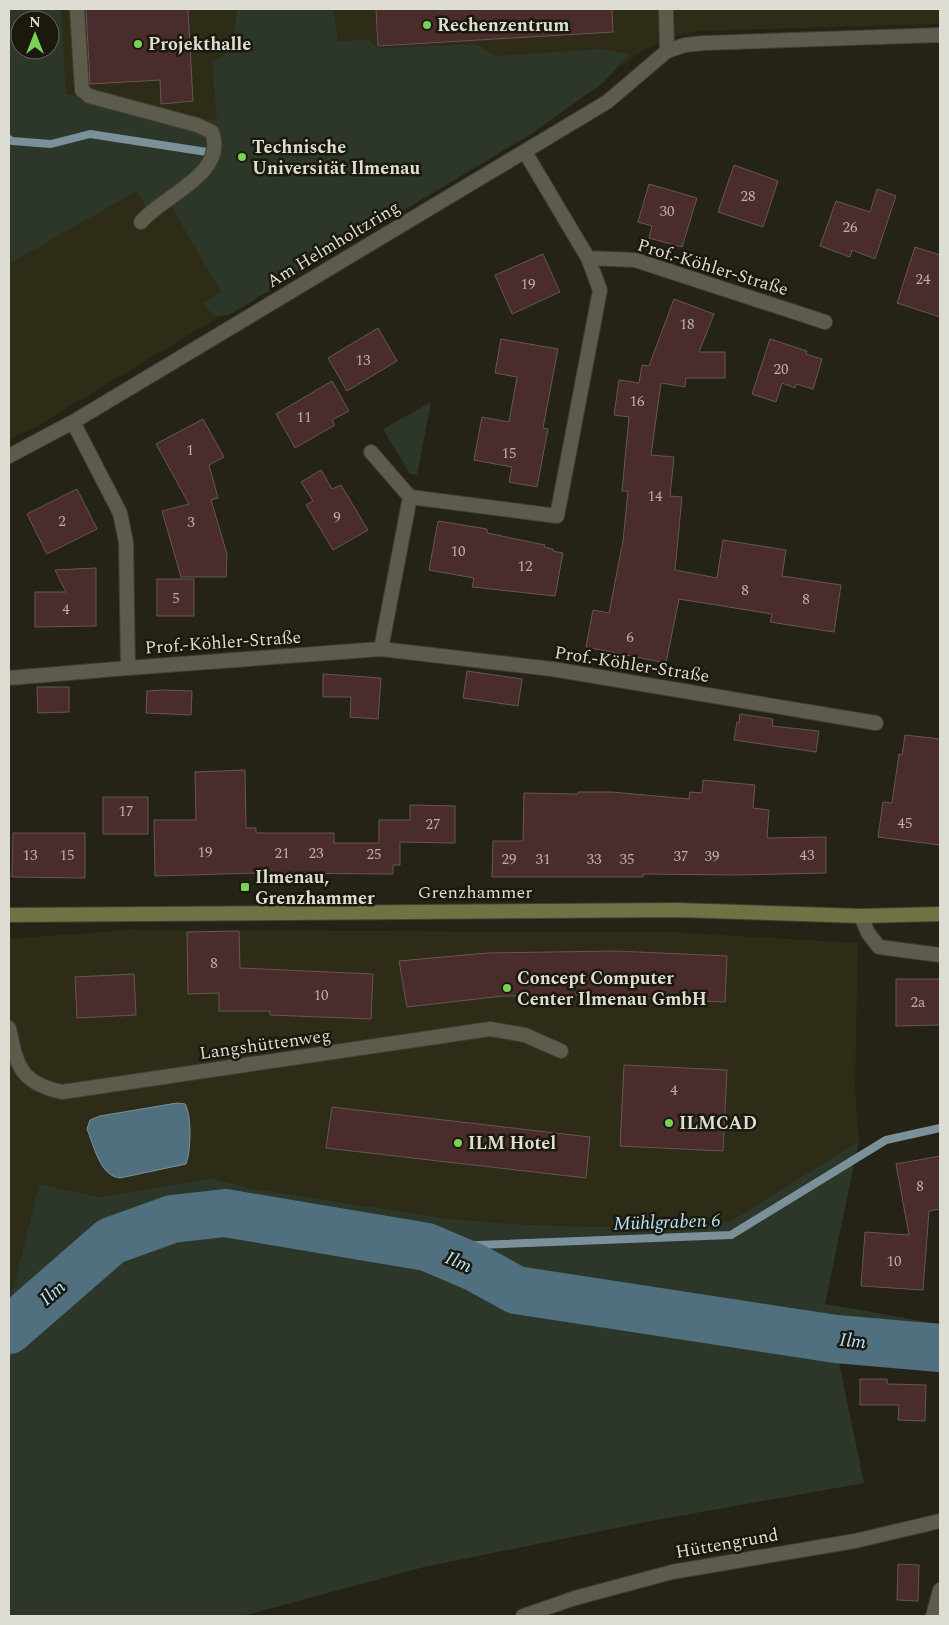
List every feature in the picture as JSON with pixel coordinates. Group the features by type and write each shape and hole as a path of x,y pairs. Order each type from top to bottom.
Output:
{"main road":[{"name":"Grenzhammer","path":"9,915 676,910 862,916 940,914"}],"street":[{"path":"77,9 82,90 89,96 197,125 212,132 216,143 212,160 201,173 170,199 150,211 141,222"},
{"path":"666,9 667,51 685,45 704,43 940,35"},
{"name":"Am Helmholtzring","path":"9,456 73,422 607,102 667,51"},
{"path":"371,452 410,496 557,516 600,290 588,258 525,152"},
{"name":"Prof.-Köhler-Straße","path":"588,258 635,260 825,322"},
{"name":"Prof.-Köhler-Straße","path":"73,422 120,513 126,542 128,668"},
{"path":"381,649 410,496"},
{"name":"Prof.-Köhler-Straße","path":"9,678 381,649 456,656 552,669 876,723"},
{"path":"862,916 868,933 879,947 940,955"},
{"name":"Langshüttenweg","path":"9,1028 17,1062 32,1082 62,1092 490,1029 525,1035 561,1051"},
{"name":"Hüttengrund","path":"523,1616 575,1598 672,1572 855,1541 940,1521"},
{"path":"933,1616 940,1590"}],"shaded area":[{"name":"Technische Universität Ilmenau","path":"9,9 940,9 940,24 697,31 661,40 308,264 34,428 9,439"},
{"path":"126,930 674,932 858,943 855,1089 859,1141 731,1221 603,1227 531,1225 450,1219 249,1188 211,1178 101,1197 39,1184 9,1304 9,939"}],"green space":[{"path":"9,9 61,9 66,94 217,121 212,63 233,49 237,9 333,9 338,42 368,39 378,48 476,44 496,56 600,49 629,54 603,83 531,134 227,316 213,315 203,303 221,292 171,206 151,216 137,191 9,264"},
{"path":"431,402 417,475 410,474 383,429"},
{"path":"859,1141 825,1304 940,1324 940,1360 836,1348 864,1483 651,1521 424,1567 243,1616 9,1616 9,1304 39,1184 101,1197 211,1178 249,1188 450,1219 531,1225 603,1227 731,1221"}],"water":[{"path":"177,1103 185,1104 189,1116 190,1143 186,1164 120,1178 107,1172 95,1151 87,1129 90,1120 100,1116"}],"building":[{"name":"Projekthalle","path":"86,9 188,9 193,101 161,104 160,80 90,84"},
{"path":"376,9 612,9 613,32 378,46"},
{"path":"734,165 778,181 763,227 718,212"},
{"path":"649,184 697,198 682,247 649,238 652,226 638,222"},
{"path":"877,189 896,196 875,259 852,250 850,257 820,246 836,201 870,212"},
{"path":"915,247 940,255 940,317 897,303"},
{"path":"543,254 560,292 512,314 495,275"},
{"path":"674,299 714,314 699,352 725,352 725,378 686,378 685,387 661,383 651,455 674,457 670,496 682,497 675,570 717,578 723,540 786,550 782,576 841,585 834,632 770,622 772,614 679,599 666,663 586,647 593,610 609,613 623,541 628,491 622,491 629,417 614,415 619,380 639,383 642,365 649,366"},
{"path":"378,328 397,361 347,391 328,358"},
{"path":"501,339 558,349 543,428 548,429 537,487 509,482 512,467 474,460 482,417 509,422 517,377 495,373"},
{"path":"770,339 807,351 806,354 822,359 813,389 796,384 795,388 782,383 776,402 752,394"},
{"path":"332,381 349,411 332,420 335,425 295,448 276,414"},
{"path":"203,419 224,457 209,465 218,498 211,500 227,554 226,577 181,577 162,511 189,504 156,444"},
{"path":"321,470 332,489 341,485 368,530 333,550 306,505 313,501 301,482"},
{"path":"77,489 97,529 47,554 27,514"},
{"path":"438,521 487,529 487,533 545,545 544,547 563,553 555,596 472,587 474,578 429,570"},
{"path":"96,568 96,626 35,627 35,592 66,592 55,570"},
{"path":"157,579 194,579 194,616 157,616"},
{"path":"467,671 522,679 518,706 463,698"},
{"path":"323,674 381,678 378,719 350,717 351,697 323,697"},
{"path":"37,687 69,687 69,712 38,713"},
{"path":"147,691 192,691 191,715 146,713"},
{"path":"740,714 773,719 772,726 819,731 816,752 734,740"},
{"path":"905,735 940,739 940,845 878,837 883,802 892,803 899,754 902,755"},
{"path":"245,770 246,828 256,828 256,833 334,833 334,843 379,843 379,820 410,820 410,805 455,806 455,843 400,842 400,865 393,865 393,874 256,873 155,876 154,820 196,820 195,772"},
{"path":"703,780 755,785 753,808 769,810 767,838 826,837 826,873 735,875 643,874 643,877 492,877 493,841 523,841 524,793 578,794 578,792 612,792 689,799 690,792 702,793"},
{"path":"103,797 148,797 148,834 103,834"},
{"path":"13,833 85,833 85,878 12,877"},
{"path":"239,931 240,968 373,974 371,1019 270,1015 270,1011 219,1011 219,993 188,994 187,932"},
{"path":"615,951 727,956 725,1002 613,997 613,995 503,996 407,1007 399,961 487,953"},
{"path":"134,974 136,1015 77,1018 75,977"},
{"path":"896,979 940,979 940,1025 896,1026"},
{"path":"624,1065 727,1070 723,1151 620,1146"},
{"name":"ILM Hotel","path":"332,1107 590,1137 586,1178 326,1148"},
{"path":"940,1156 940,1209 929,1211 923,1290 861,1286 865,1232 909,1235 896,1164"},
{"path":"860,1379 887,1379 887,1384 926,1385 925,1421 898,1420 899,1405 860,1405"},
{"path":"898,1564 919,1565 918,1601 897,1600"}],"waterway":[{"path":"9,139 12,141 51,144 90,134 207,152"},
{"name":"Mühlgraben 6","path":"427,1247 731,1235 886,1140 940,1128"},
{"name":"Ilm","path":"9,1330 111,1241 172,1219 225,1213 427,1247 476,1268 516,1290 836,1339 940,1348"}],"place":[{"name":"Rechenzentrum","path":"427,25"},
{"name":"Projekthalle","path":"138,44"},
{"name":"Technische Universität Ilmenau","path":"242,157"},
{"name":"Ilmenau, Grenzhammer","path":"245,887"},
{"name":"Concept Computer Center Ilmenau GmbH","path":"507,988"},
{"name":"ILMCAD","path":"669,1123"},
{"name":"ILM Hotel","path":"458,1143"}]}
